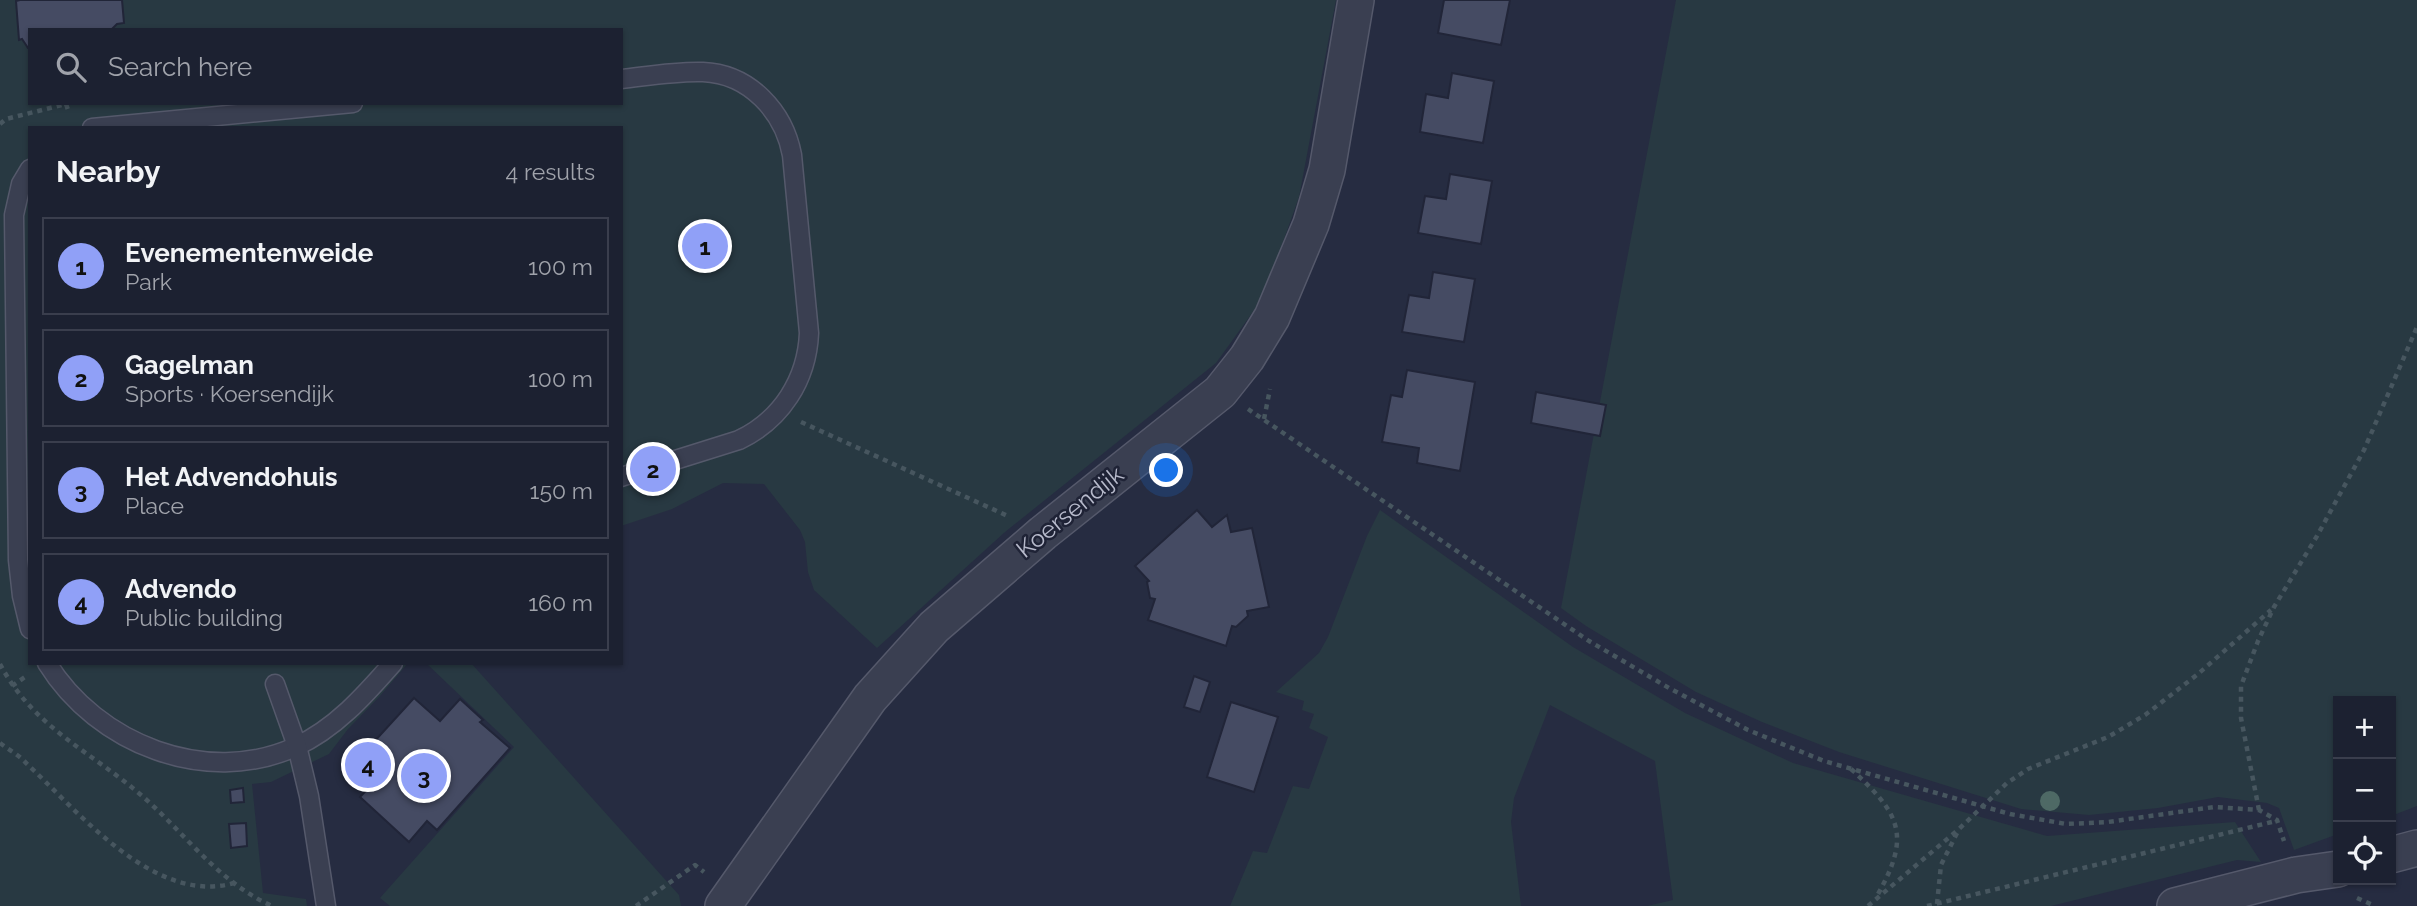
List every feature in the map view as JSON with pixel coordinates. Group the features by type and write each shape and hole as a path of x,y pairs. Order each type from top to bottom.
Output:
{"street":[{"name":"Koersendijk","path":"727,900 870,698 934,627 1043,533 1220,392 1247,358 1272,317 1311,224 1327,170 1356,0"},
{"path":"2396,854 2417,848"},
{"path":"2175,906 2296,875 2333,870"}],"lane":[{"path":"623,79 693,72 720,74 732,78 760,96 777,114 784,126 792,155 809,333 807,360 788,400 756,432 739,440 623,476"},
{"path":"113,126 332,105"},
{"path":"28,172 21,184 14,215 18,559 28,621"},
{"path":"49,665 75,700 124,737 160,752 203,760 243,761 274,755 297,746 320,732 351,708 391,665"},
{"path":"275,684 297,746 309,796 326,906"}],"path":[{"path":"0,124 6,119 62,105"},
{"path":"66,105 69,116"},
{"path":"1268,422 1589,641 1748,730 1824,761 2010,814 2066,824 2108,822 2214,807 2259,810 2241,718 2241,686 2274,607 2364,450 2417,327"},
{"path":"779,411 1043,533"},
{"path":"1868,906 1959,829 2007,783 2028,769 2108,737 2144,715 2198,674 2274,607"},
{"path":"0,664 12,687 50,727 142,796 208,862 258,900 272,906"},
{"path":"0,744 24,760 104,841 154,877 181,888 218,890 235,882"},
{"path":"1850,768 1878,794 1896,828 1897,849 1892,869 1876,897"},
{"path":"1927,906 2277,820"},
{"path":"1937,905 1941,864 1959,829"},
{"path":"636,906 695,865 727,900"}],"shaded area":[{"path":"0,0 1336,0 1299,197 1263,298 1216,363 1005,532 877,648 814,590 808,572 805,542 800,530 764,484 723,483 672,509 623,525 623,126 28,126 28,665 406,665 329,754 271,782 252,784 263,893 306,899 307,906 0,906"},
{"path":"1676,0 2417,0 2417,806 2396,814 2396,696 2333,696 2333,836 2294,850 2279,808 2267,803 2218,797 2158,808 2089,815 2021,809 1839,752 1762,722 1696,692 1561,608"},
{"path":"1380,510 1573,647 1685,713 1793,763 2047,836 2235,822 2261,862 2237,860 2051,906 1647,906 1673,900 1655,761 1550,705 1514,798 1511,822 1521,906 1230,906 1253,851 1267,853 1293,786 1309,789 1328,737 1309,728 1314,714 1302,710 1304,701 1276,692 1319,653"},
{"path":"428,665 473,665 679,895 681,906 390,906 380,898 514,747"}],"building":[{"path":"122,0 124,23 113,28 28,28 28,48 22,39 19,40 16,1"},
{"path":"1444,0 1510,0 1501,45 1438,33"},
{"path":"1452,73 1494,81 1483,143 1420,132 1426,94 1448,98"},
{"path":"1450,174 1492,181 1481,244 1418,233 1425,196 1446,199"},
{"path":"1433,272 1475,279 1464,342 1402,332 1409,295 1429,298"},
{"path":"1407,370 1475,382 1460,471 1417,463 1419,448 1382,442 1391,395 1402,397"},
{"path":"1536,392 1606,405 1600,436 1531,423"},
{"path":"1197,510 1212,527 1227,515 1231,532 1252,528 1269,607 1247,611 1248,616 1236,627 1232,626 1226,646 1148,620 1155,599 1150,598 1149,581 1135,566"},
{"path":"1194,676 1210,682 1200,712 1184,707"},
{"path":"414,698 440,721 460,699 483,720 480,722 510,748 437,830 427,821 409,842 360,797 372,784 352,766"},
{"path":"1231,702 1278,717 1254,792 1207,777"},
{"path":"243,788 244,802 231,803 230,790"},
{"path":"246,823 247,846 231,848 229,824"}],"place":[{"name":"Evenementenweide","path":"705,246"},
{"name":"Gagelman","path":"653,469"},
{"name":"Advendo","path":"368,765"},
{"name":"Het Advendohuis","path":"424,776"}]}
